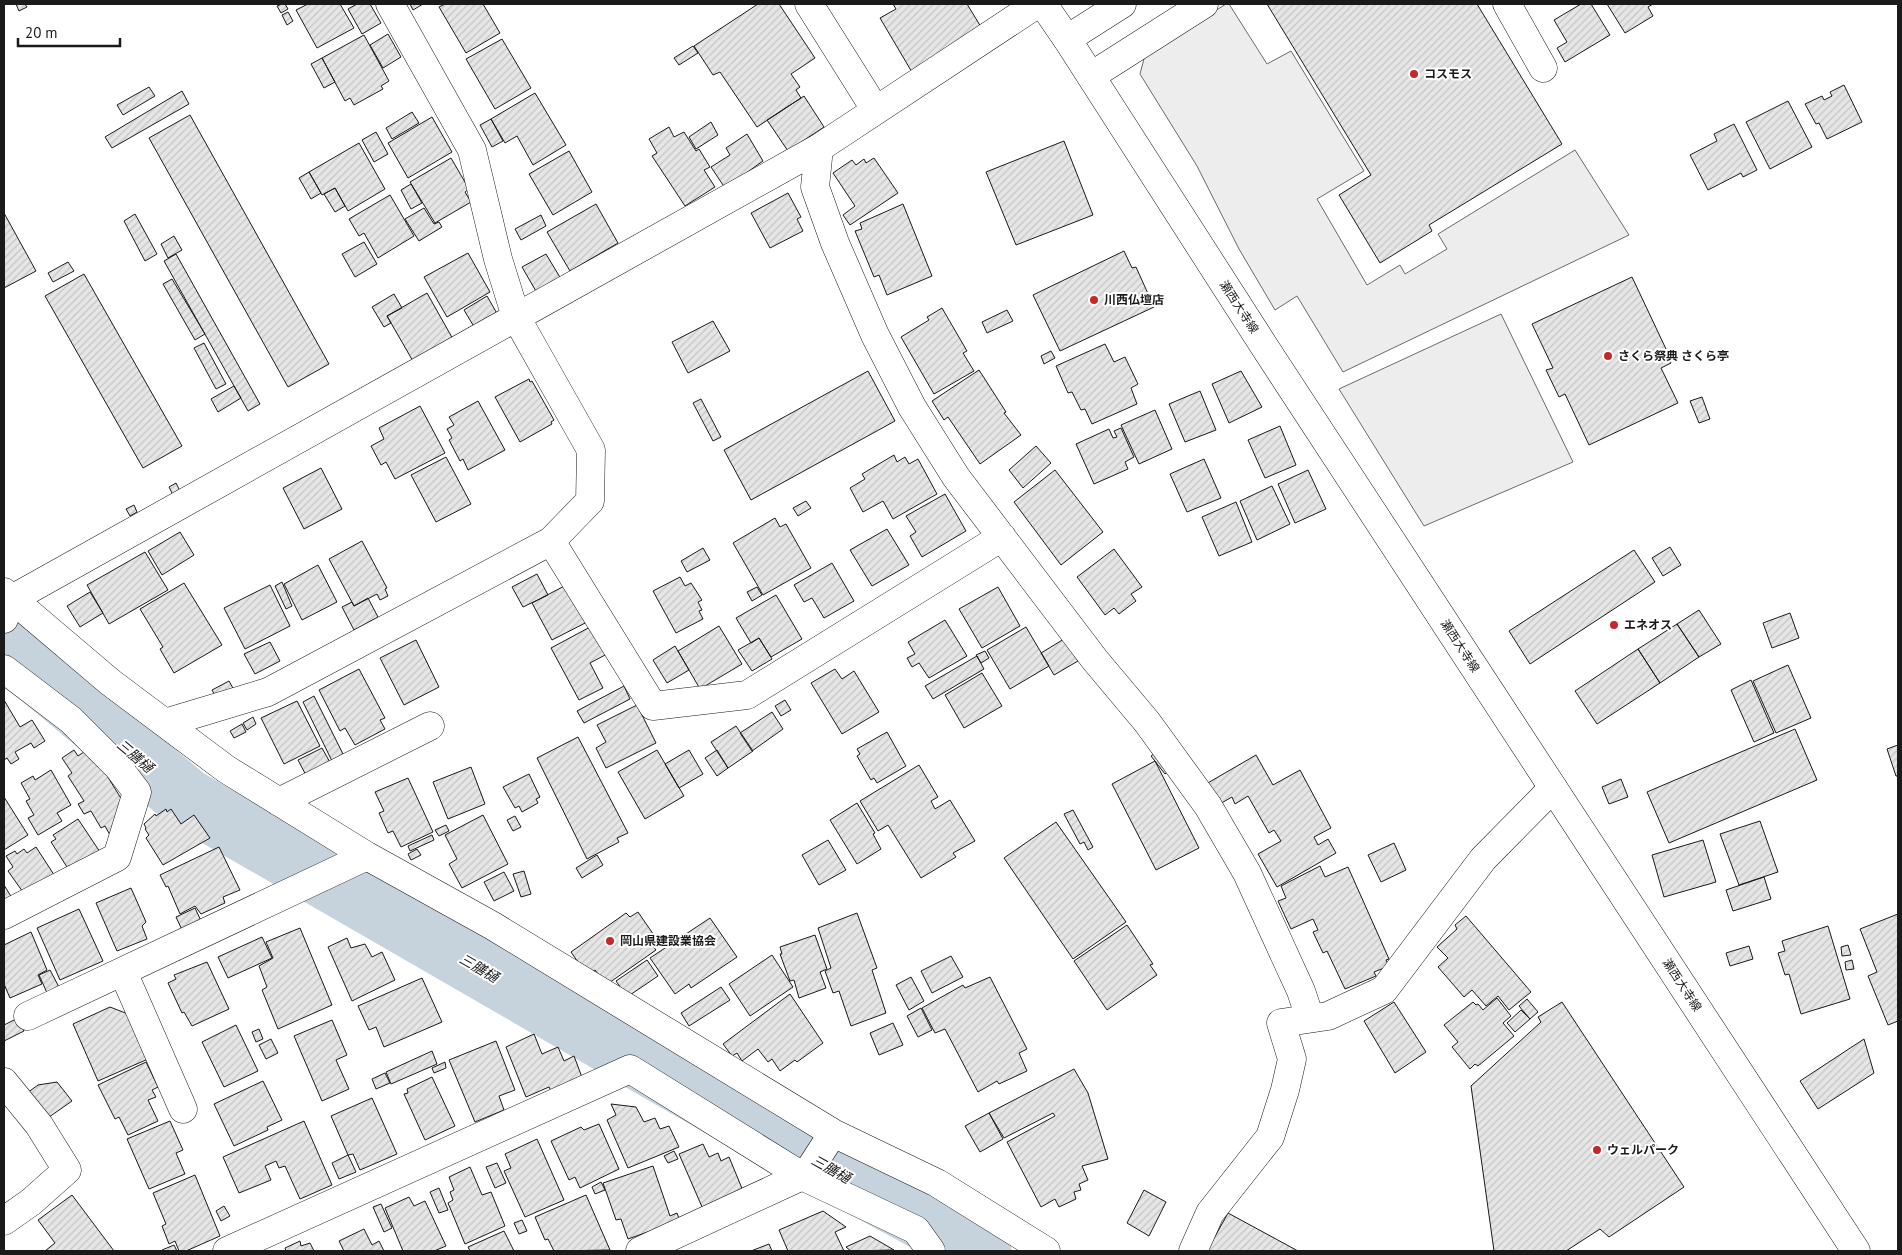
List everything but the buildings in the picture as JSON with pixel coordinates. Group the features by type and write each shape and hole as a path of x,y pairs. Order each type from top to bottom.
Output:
{"street":[{"path":"165,723 268,692 551,541 590,501 591,450 516,318 498,260 472,150 390,4"},
{"path":"809,4 875,109"},
{"path":"1037,4 818,148 7,605 226,769 279,802 358,861 493,926 830,1139 937,1182 1046,1251"},
{"name":"瀬西大寺線","path":"1043,4 1269,355 1856,1251"},
{"path":"1067,39 1122,4"},
{"path":"1091,76 1204,4"},
{"path":"1507,4 1543,68"},
{"path":"818,148 815,187 835,243 875,336 912,408 956,477 1095,660 1148,722 1208,806 1247,873 1301,991 1310,1018"},
{"path":"551,541 653,706 747,695 1002,537"},
{"path":"4,669 71,720 118,768 137,792 117,857 4,915"},
{"path":"279,802 430,726"},
{"path":"1193,1251 1210,1213 1270,1137 1285,1090 1292,1059 1281,1023 1328,1016 1384,990 1483,859 1553,788"},
{"path":"28,1016 358,861"},
{"path":"124,972 183,1109"},
{"path":"227,1251 630,1069 806,1172 916,1230 931,1251"},
{"path":"4,1082 39,1125 66,1170 31,1202 4,1221"},
{"path":"640,1251 806,1172 830,1139"}],"shaded area":[{"path":"1226,4 1229,4 1267,64 1291,51 1364,171 1317,199 1367,285 1400,265 1405,274 1447,249 1438,234 1575,150 1629,235 1343,372 1297,296 1275,310 1239,249 1197,166 1140,74 1145,55"},
{"path":"1501,314 1573,462 1424,526 1339,389"}],"waterway":[{"name":"三膳樋","path":"4,646 187,799 792,1148 981,1251"}],"place":[{"name":"コスモス","path":"1414,74"},
{"name":"川西仏壇店","path":"1094,300"},
{"name":"さくら祭典 さくら亭","path":"1608,356"},
{"name":"エネオス","path":"1614,625"},
{"name":"岡山県建設業協会","path":"610,941"},
{"name":"ウェルパーク","path":"1597,1150"}]}
